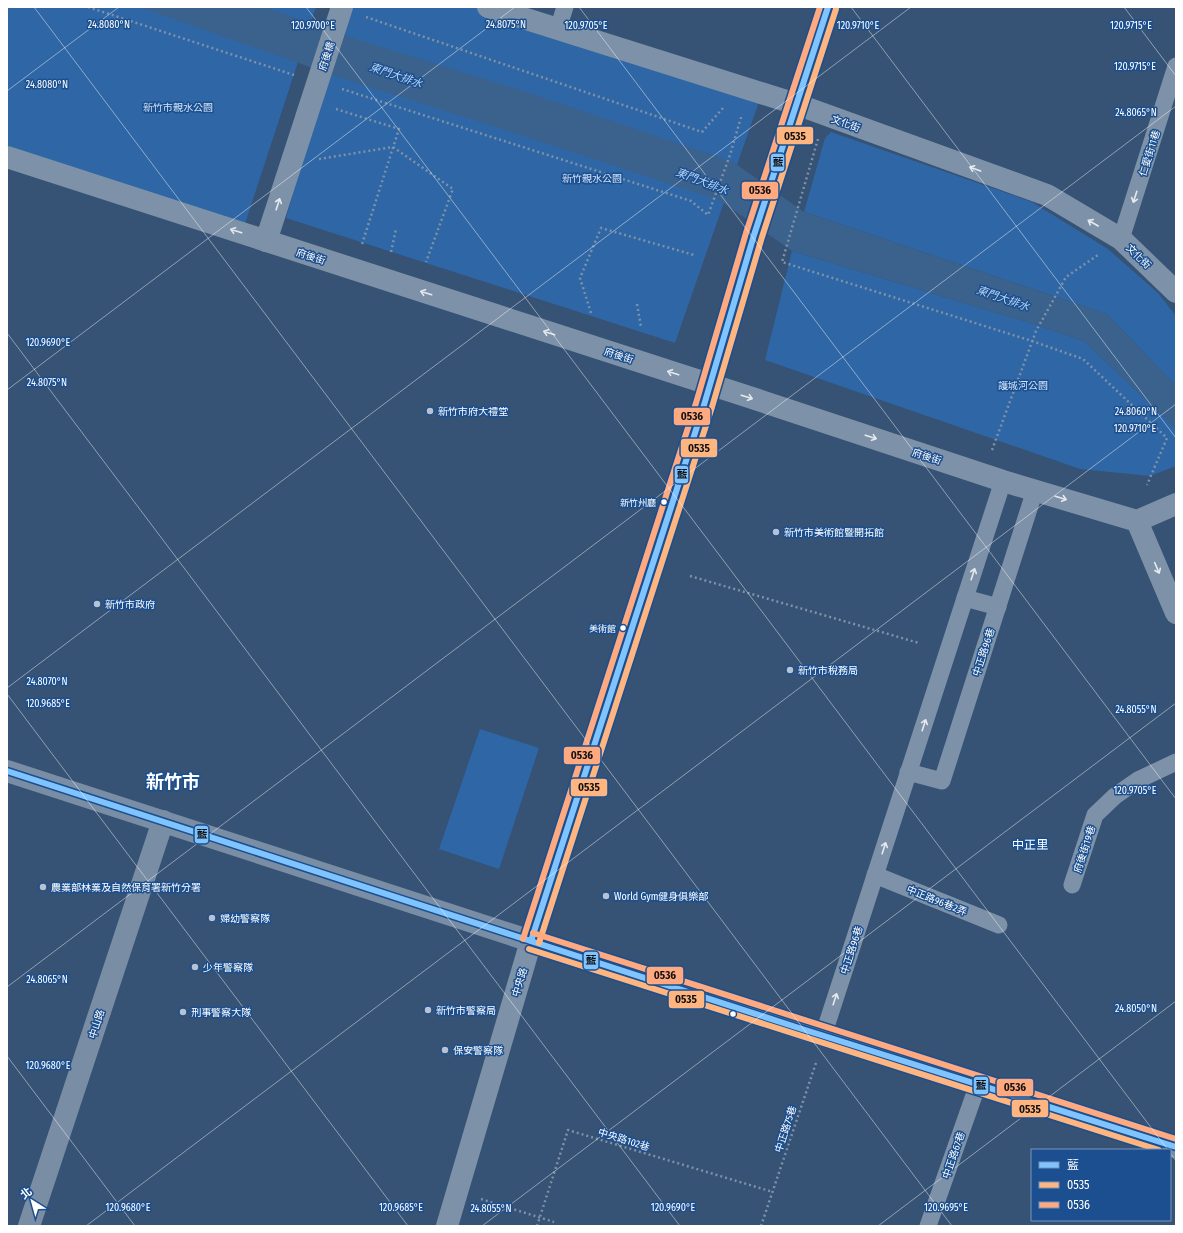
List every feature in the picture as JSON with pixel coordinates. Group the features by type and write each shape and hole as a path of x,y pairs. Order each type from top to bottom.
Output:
{"street":[{"name":"府後橋","path":"266,241 309,80 342,7"},
{"name":"文化街","path":"488,7 796,104 1047,196 1121,239 1176,292"},
{"path":"796,104 828,7"},
{"name":"中央路","path":"447,1226 532,941 710,385 754,235 796,104"},
{"name":"府後街","path":"7,157 1003,481 1136,521"},
{"path":"1176,504 1136,521 1176,613"},
{"path":"7,771 823,1036 1176,1147"},
{"name":"中山路","path":"29,1226 163,821"}],"lane":[{"path":"558,29 565,7"},
{"name":"仁愛街11巷","path":"1121,239 1176,66"},
{"name":"中正路96巷","path":"823,1036 1003,481"},
{"name":"中正路96巷","path":"908,772 942,782 1035,490"},
{"path":"965,598 998,607"},
{"name":"府後街19巷","path":"1072,885 1095,815 1115,796 1138,780 1176,762"},
{"name":"中正路96巷2弄","path":"876,875 999,925"},
{"name":"中正路67巷","path":"928,1226 978,1084"}],"path":[{"path":"88,7 309,80"},
{"path":"365,16 702,132 726,104"},
{"path":"340,89 691,201 708,215 730,155 743,111"},
{"path":"334,108 399,129 362,244"},
{"path":"819,136 782,262 1032,341 1083,359 1167,438 1147,485"},
{"path":"317,159 393,147 453,189 426,262"},
{"path":"591,313 580,278 601,228 694,255"},
{"path":"391,252 396,229"},
{"path":"992,450 1036,331 1066,277 1121,239"},
{"path":"637,304 641,327"},
{"path":"690,576 919,642"},
{"name":"中正路75巷","path":"761,1226 823,1036"},
{"name":"中央路102巷","path":"537,1226 568,1130 773,1192"},
{"path":"458,1191 554,1222"}],"green space":[{"name":"新竹市親水公園","path":"7,7 316,7 242,233 7,157"},
{"name":"新竹親水公園","path":"348,7 488,7 762,93 675,343 286,218"},
{"path":"831,132 1032,202 1108,249 1158,293 1176,316 1176,386 1107,314 804,212 825,138"},
{"name":"護城河公園","path":"792,251 1034,324 1084,341 1176,428 1176,466 1150,476 1080,469 765,360"},
{"path":"480,729 539,748 499,869 439,849"}],"water":[{"name":"東門大排水","path":"140,7 264,7 349,37 523,91 733,162 804,212 1107,314 1176,386 1176,428 1084,341 1034,324 792,251 719,200 338,77"}],"transit line":[{"name":"0536","path":"523,939 696,403 746,233 820,7"},
{"name":"藍","path":"531,941 704,405 754,235 828,7"},
{"name":"0535","path":"539,943 712,407 762,237 836,9"},
{"name":"藍","path":"7,771 802,1029 1176,1147"},
{"name":"0536","path":"533,933 1176,1139"},
{"name":"0535","path":"529,949 1156,1149"}],"place":[{"name":"新竹市府大禮堂","path":"430,411"},
{"name":"新竹州廳","path":"664,502"},
{"name":"新竹市美術館暨開拓館","path":"776,532"},
{"name":"新竹市政府","path":"97,604"},
{"name":"美術館","path":"623,628"},
{"name":"新竹市稅務局","path":"790,670"},
{"name":"農業部林業及自然保育署新竹分署","path":"43,887"},
{"name":"World Gym健身俱樂部","path":"606,896"},
{"name":"婦幼警察隊","path":"212,918"},
{"name":"少年警察隊","path":"195,967"},
{"name":"新竹市警察局","path":"428,1010"},
{"name":"刑事警察大隊","path":"183,1012"},
{"name":"保安警察隊","path":"445,1050"}],"district":[{"name":"新竹市","path":"173,782"},
{"name":"中正里","path":"1030,845"}]}
